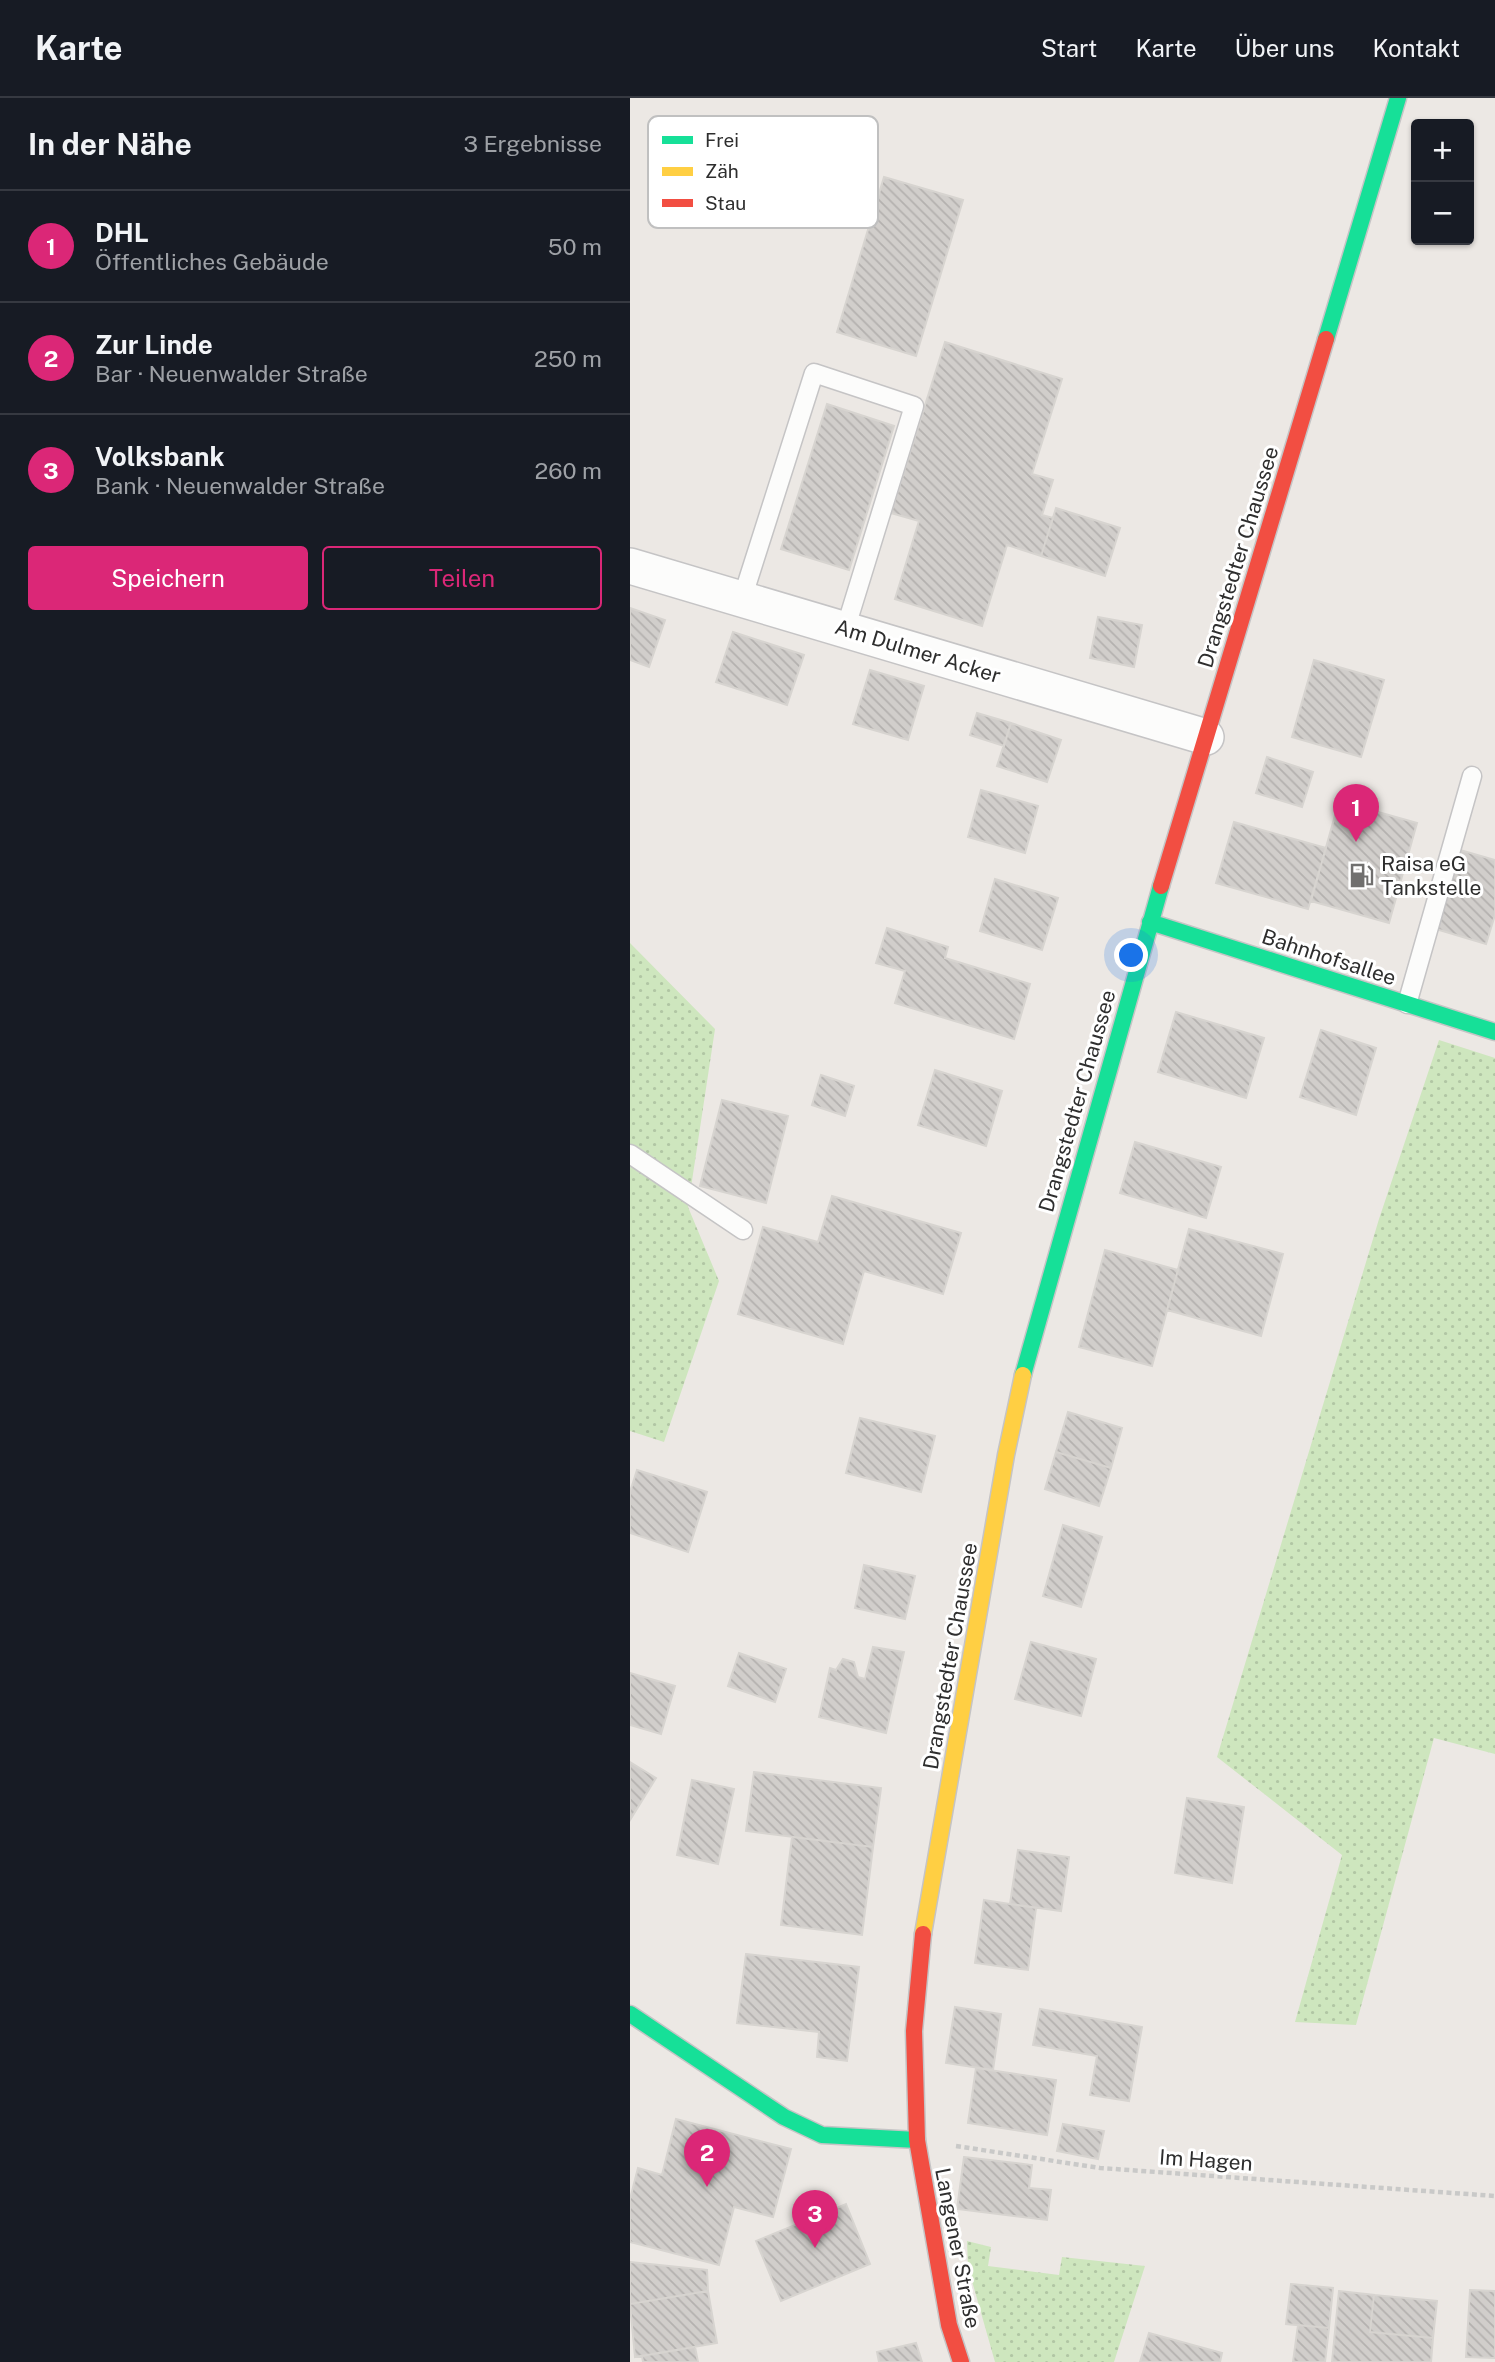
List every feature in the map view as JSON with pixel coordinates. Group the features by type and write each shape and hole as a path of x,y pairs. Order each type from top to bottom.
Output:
{"main road":[{"name":"Drangstedter Chaussee","path":"917,2140 914,2031 920,1954 1006,1454 1028,1350 1150,922 1398,98"},
{"name":"Bahnhofsallee","path":"1150,922 1495,1032"},
{"path":"630,2014 784,2117 822,2135 917,2140"},
{"name":"Langener Straße","path":"917,2140 948,2325 961,2362"}],"street":[{"name":"Am Dulmer Acker","path":"630,566 1206,737"}],"lane":[{"path":"741,599 814,373 914,406 845,629"},
{"path":"1407,1004 1472,776"},
{"path":"630,1154 743,1230"}],"path":[{"name":"Im Hagen","path":"917,2140 1100,2168 1495,2196"}],"green space":[{"path":"630,943 715,1029 688,1207 719,1281 664,1442 630,1431"},
{"path":"1439,1040 1495,1058 1495,1754 1434,1738 1356,2025 1295,2022 1342,1855 1217,1757 1379,1219"},
{"path":"967,2241 991,2247 988,2266 1059,2275 1062,2257 1145,2266 1114,2362 995,2362 968,2267"}],"building":[{"path":"884,177 963,200 916,356 837,332 869,228 878,228 878,197"},
{"path":"945,342 1062,379 1032,474 1053,480 1042,515 1053,518 1041,556 1007,545 982,626 895,599 919,521 891,513"},
{"path":"827,404 894,426 849,570 781,549"},
{"path":"1056,508 1120,528 1105,576 1041,556"},
{"path":"630,608 665,620 649,667 630,660"},
{"path":"1098,617 1142,625 1134,667 1090,658"},
{"path":"733,632 804,655 787,705 716,682"},
{"path":"1314,660 1384,680 1361,757 1292,737"},
{"path":"870,670 924,686 908,740 853,724"},
{"path":"977,713 1011,723 1004,746 970,735"},
{"path":"1011,723 1061,740 1047,782 997,766"},
{"path":"1267,757 1313,772 1302,807 1256,793"},
{"path":"981,790 1038,806 1025,853 968,837"},
{"name":"Raisa eG Tankstelle","path":"1339,801 1417,823 1389,923 1311,901"},
{"path":"1234,822 1326,848 1308,909 1216,883"},
{"path":"1460,850 1495,860 1495,915 1486,944 1436,929"},
{"path":"995,879 1058,898 1042,950 980,931"},
{"path":"887,928 948,947 945,958 1030,984 1014,1039 895,1003 905,971 876,963"},
{"path":"1176,1012 1264,1038 1246,1098 1158,1072"},
{"path":"1321,1030 1376,1048 1356,1115 1300,1097"},
{"path":"935,1070 1002,1091 986,1146 918,1125"},
{"path":"821,1075 854,1086 845,1116 812,1105"},
{"path":"722,1100 788,1116 766,1203 700,1186"},
{"path":"1135,1142 1221,1167 1206,1218 1120,1193"},
{"path":"832,1196 961,1233 943,1294 864,1271 843,1344 738,1314 763,1227 818,1242"},
{"path":"1189,1229 1283,1254 1261,1336 1167,1310"},
{"path":"1105,1250 1178,1270 1152,1366 1079,1347"},
{"path":"1068,1412 1122,1428 1111,1468 1056,1452"},
{"path":"860,1418 935,1436 921,1492 846,1473"},
{"path":"1056,1452 1111,1468 1099,1506 1045,1489"},
{"path":"637,1470 707,1492 688,1552 630,1533 630,1492"},
{"path":"1063,1525 1102,1537 1081,1607 1043,1596"},
{"path":"864,1565 915,1576 905,1619 855,1608"},
{"path":"1031,1642 1096,1659 1081,1716 1015,1699"},
{"path":"873,1647 904,1652 886,1733 819,1717 830,1668 836,1670 843,1659 854,1662 858,1677 865,1679"},
{"path":"739,1653 786,1669 775,1702 728,1686"},
{"path":"630,1673 675,1686 661,1734 630,1725"},
{"path":"630,1762 656,1778 630,1820"},
{"path":"754,1772 881,1788 873,1847 746,1831"},
{"path":"692,1780 734,1789 718,1864 677,1855"},
{"path":"1187,1798 1244,1807 1232,1883 1175,1873"},
{"path":"792,1837 873,1847 862,1935 781,1925"},
{"path":"1018,1850 1069,1857 1061,1911 1010,1904"},
{"path":"984,1900 1036,1908 1028,1970 975,1963"},
{"path":"746,1954 859,1967 847,2061 817,2057 819,2032 737,2023"},
{"path":"955,2007 1001,2014 993,2070 946,2063"},
{"path":"1040,2009 1142,2027 1129,2101 1090,2095 1097,2056 1033,2045"},
{"path":"976,2068 1056,2080 1047,2135 968,2123"},
{"path":"676,2119 791,2149 773,2217 734,2207 719,2265 630,2242 630,2199 638,2168 662,2175"},
{"path":"1063,2124 1104,2131 1098,2159 1057,2151"},
{"path":"964,2157 1032,2165 1029,2188 1051,2190 1047,2220 957,2209"},
{"path":"846,2204 870,2264 781,2301 756,2241"},
{"path":"630,2262 707,2270 708,2291 630,2304"},
{"path":"1291,2284 1333,2288 1329,2328 1286,2324"},
{"path":"1470,2290 1495,2291 1495,2358 1466,2357"},
{"path":"708,2291 717,2343 635,2357 630,2304"},
{"path":"1339,2291 1374,2295 1370,2332 1433,2338 1431,2362 1332,2362"},
{"path":"1374,2295 1437,2301 1433,2338 1370,2332"},
{"path":"1298,2325 1329,2328 1325,2362 1293,2362"},
{"path":"1149,2333 1222,2353 1220,2362 1140,2362"},
{"path":"916,2343 922,2362 879,2362 877,2352"},
{"path":"695,2347 698,2362 643,2362 642,2356"}],"traffic: fast":[{"path":"1326,339 1398,98"},
{"path":"1023,1375 1161,886"},
{"path":"1150,922 1495,1032"},
{"path":"630,2014 784,2117 822,2135 917,2140"}],"traffic: slow":[{"path":"923,1934 1006,1455 1023,1375"}],"traffic: jam":[{"path":"1161,886 1326,339"},
{"path":"923,1934 914,2031 917,2140 949,2325 961,2362"}],"place":[{"name":"DHL","path":"1356,842"},
{"name":"Raisa eG Tankstelle","path":"1361,875"},
{"name":"Zur Linde","path":"707,2187"},
{"name":"Volksbank","path":"815,2248"}]}
